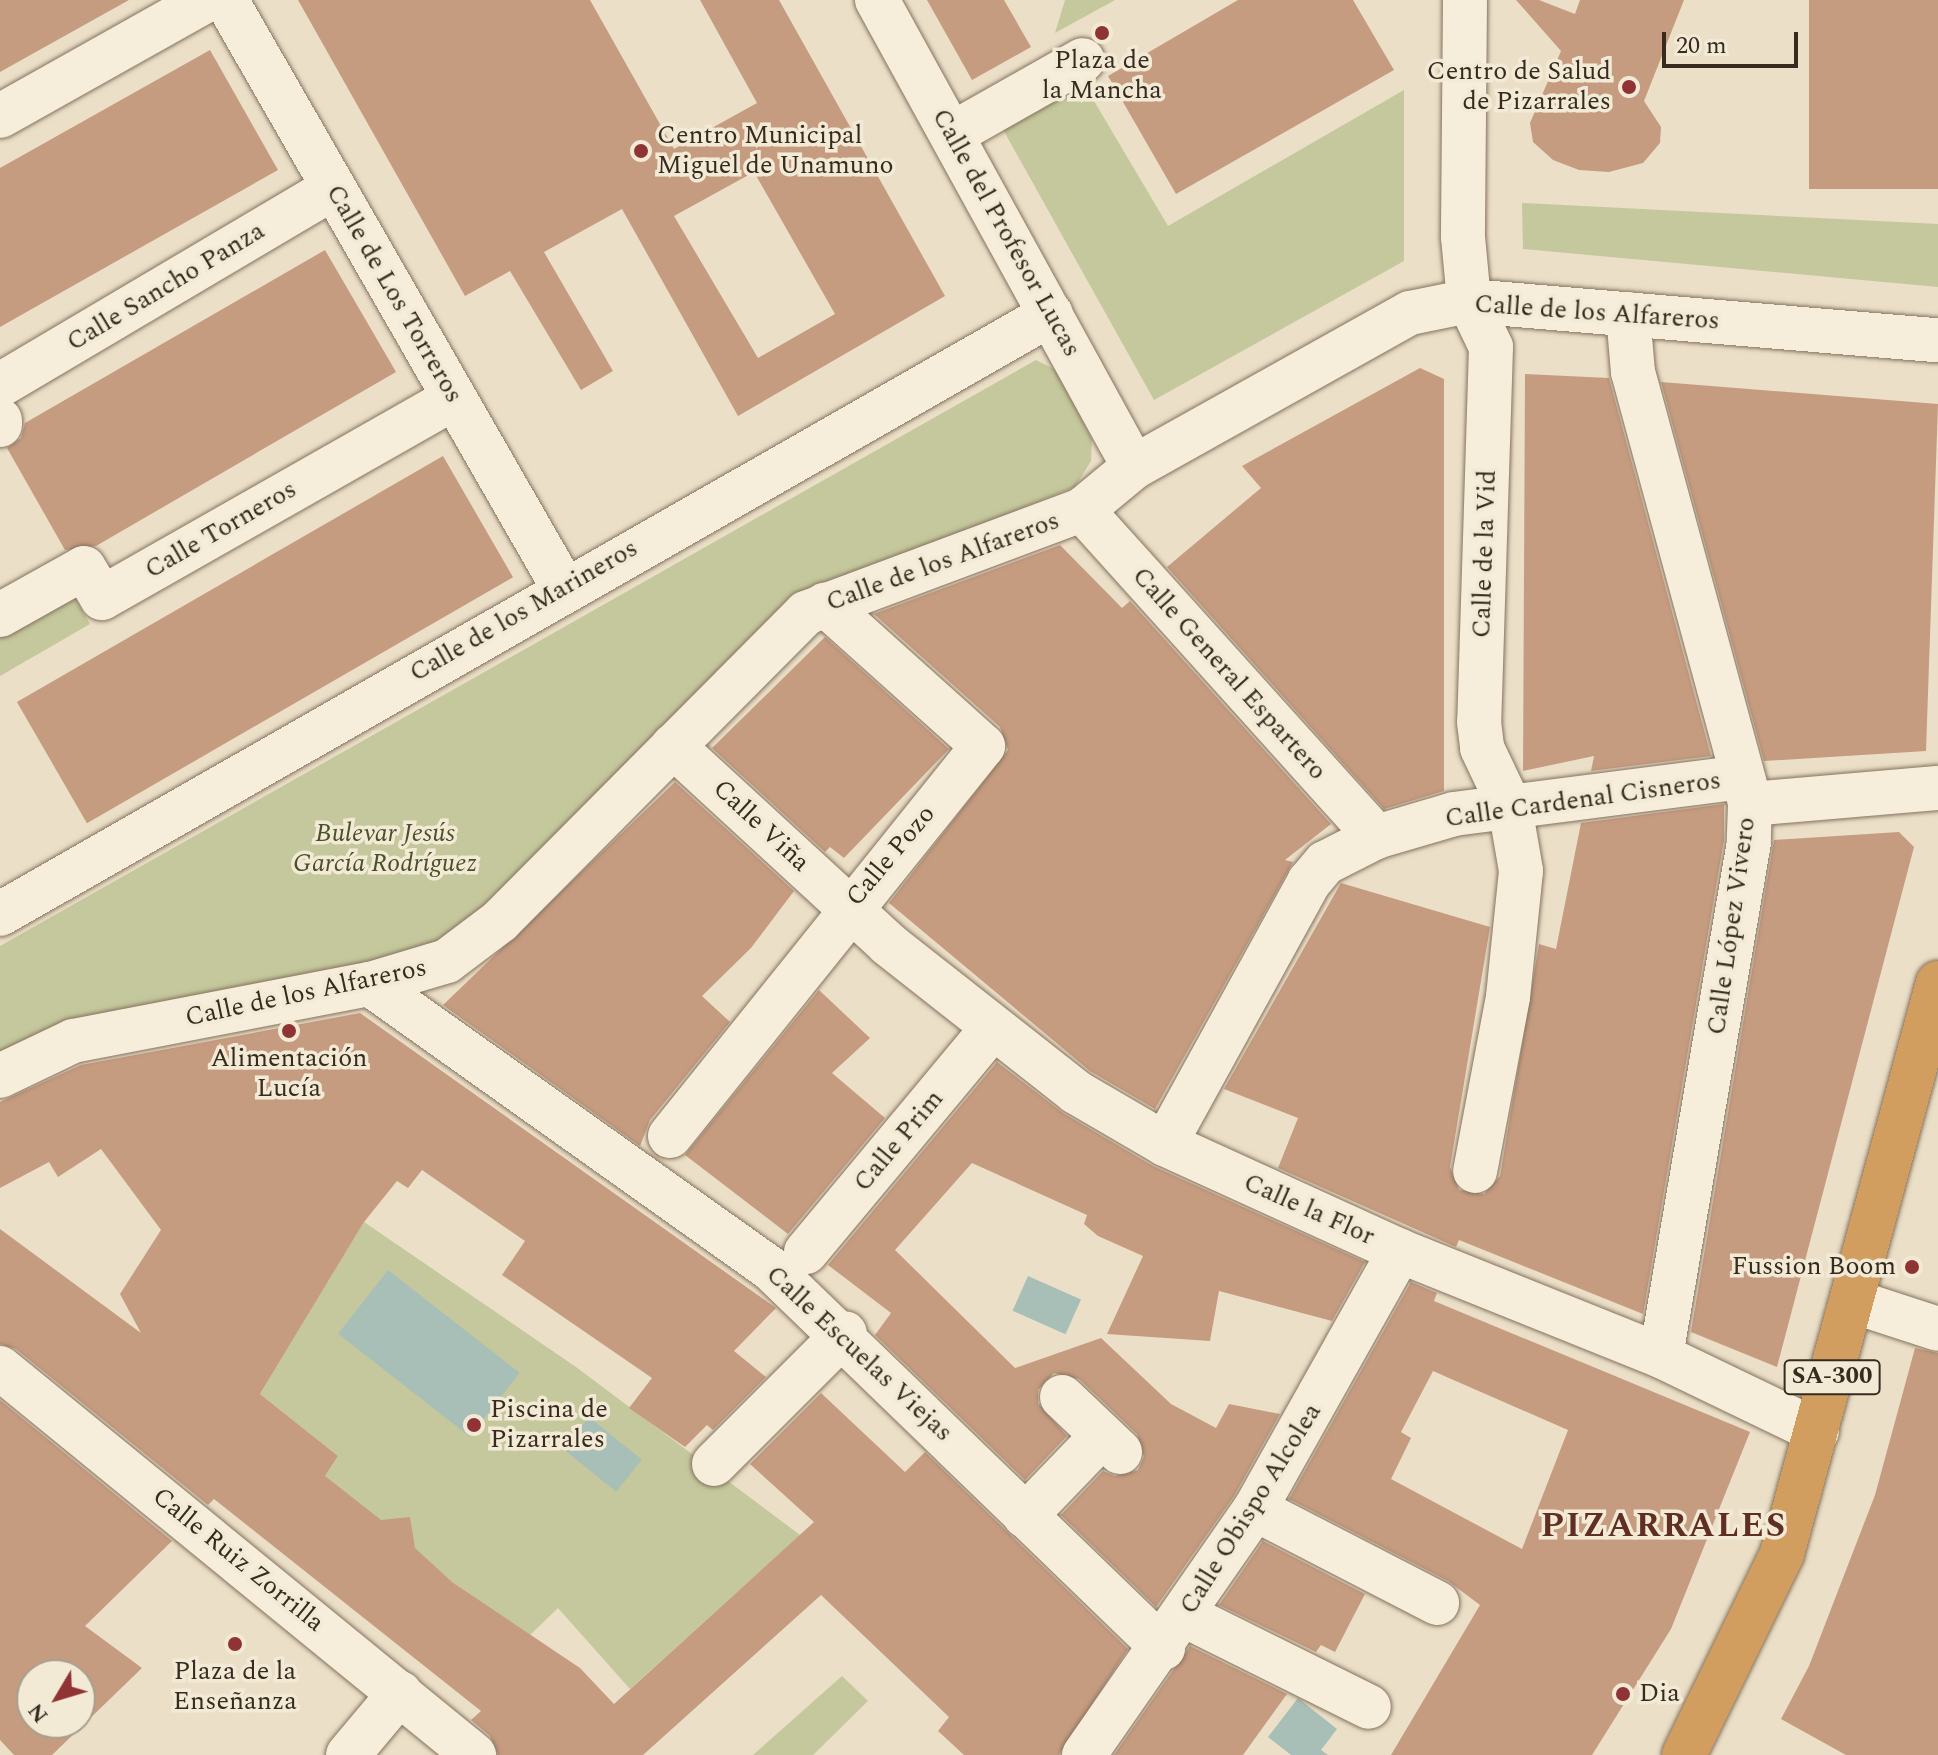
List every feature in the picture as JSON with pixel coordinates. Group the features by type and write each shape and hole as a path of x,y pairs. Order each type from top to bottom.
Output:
{"highway":[{"name":"SA-300","path":"1684,1755 1782,1554 1938,983"}],"street":[{"path":"0,116 207,0"},
{"name":"Calle de Los Torreros","path":"226,0 563,587"},
{"name":"Calle del Profesor Lucas","path":"877,0 1134,467"},
{"path":"1465,0 1463,237 1469,301"},
{"path":"952,134 1083,60"},
{"name":"Calle Sancho Panza","path":"0,385 332,189"},
{"name":"Calle de los Alfareros","path":"0,1076 73,1041 370,984 447,961 500,921 806,613 1082,510 1134,467 1410,313 1469,301 1938,340"},
{"name":"Calle de la Vid","path":"1469,301 1491,347 1479,722 1482,748 1510,807 1521,871 1518,923 1475,1171"},
{"name":"Calle de los Marineros","path":"0,914 563,587 1051,314"},
{"name":"Calle López Vivero","path":"1628,314 1633,372 1745,790 1749,842 1661,1356"},
{"name":"Calle Torneros","path":"0,615 84,568 102,598 454,398"},
{"name":"Calle General Espartero","path":"1082,510 1376,837"},
{"name":"Calle Pozo","path":"670,1136 848,907 983,746 825,604"},
{"name":"Calle Viña","path":"673,746 848,907"},
{"name":"Calle Cardenal Cisneros","path":"1165,1144 1309,882 1325,863 1376,837 1454,814 1510,807 1745,790 1938,788"},
{"name":"Calle la Flor","path":"848,907 992,1029 1076,1092 1165,1144 1400,1251 1661,1356 1817,1431"},
{"name":"Calle Escuelas Viejas","path":"370,984 772,1270 845,1333 1025,1516 1174,1632 1369,1707"},
{"name":"Calle Prim","path":"806,1252 992,1029"},
{"name":"Calle Obispo Alcolea","path":"1084,1755 1174,1632 1255,1509 1400,1251"},
{"path":"1852,1301 1938,1329"},
{"path":"714,1464 845,1333"},
{"name":"Calle Ruiz Zorrilla","path":"0,1368 474,1755"},
{"path":"1025,1516 1111,1444 1062,1397"},
{"path":"1255,1509 1437,1603"},
{"path":"348,1755 400,1693"}],"green space":[{"path":"1065,0 1115,0 1055,33"},
{"path":"1081,79 1168,226 1404,90 1404,261 1154,400 1001,126"},
{"path":"1522,203 1938,224 1938,287 1523,249"},
{"name":"Bulevar Jesús García Rodríguez","path":"1036,360 1056,370 1092,439 1091,461 1075,487 801,597 496,896 439,940 407,955 0,1058 0,946"},
{"path":"71,592 90,624 0,676 0,634"},
{"name":"Piscina de Pizarrales","path":"364,1222 576,1367 800,1535 630,1689 558,1608 529,1636 452,1582 400,1646 325,1476 338,1456 260,1394"},
{"path":"842,1676 868,1701 813,1755 753,1755"}],"water":[{"path":"388,1270 520,1373 470,1437 338,1334"},
{"path":"1028,1276 1081,1300 1066,1334 1013,1311"},
{"path":"589,1417 642,1460 616,1492 563,1449"},
{"path":"1298,1698 1337,1729 1321,1750 1328,1755 1291,1755 1268,1737"}],"building":[{"path":"0,0 129,0 0,72"},
{"path":"298,0 590,0 674,149 757,103 700,0 779,0 945,296 738,416 622,209 544,252 613,371 581,390 510,271 465,296","holes":["754,172 835,314 758,358 674,216"]},
{"path":"927,0 1004,0 1031,47 972,80"},
{"path":"1238,0 1353,0 1394,70 1176,194 1108,76"},
{"path":"1516,0 1539,0 1575,14 1580,0 1684,0 1644,101 1661,127 1660,143 1643,163 1609,172 1579,170 1553,160 1533,142 1530,123 1561,51"},
{"path":"1809,0 1938,0 1938,189 1809,189"},
{"path":"210,50 278,170 0,327 0,168"},
{"path":"325,250 396,372 96,546 65,550 7,448 21,438 25,423"},
{"path":"1420,368 1444,379 1444,791 1384,809 1167,567 1261,488 1242,466"},
{"path":"1525,374 1609,378 1711,756 1591,771 1594,756 1523,771"},
{"path":"1661,382 1938,404 1926,751 1764,761"},
{"path":"443,456 513,577 87,823 17,702"},
{"path":"1060,545 1122,608 1130,601 1331,824 1285,860 1293,862 1155,1109 1090,1071 889,903 1008,750 1000,727 874,614"},
{"path":"825,637 949,749 844,858 830,847 825,852 712,748"},
{"path":"675,782 794,891 751,948 702,996 730,1022 650,1120 640,1146 443,1005"},
{"path":"1724,804 1724,840 1643,1314 1459,1240 1456,1247 1278,1168 1298,1118 1224,1089 1341,883 1490,927 1450,1167 1459,1190 1484,1194 1500,1176 1539,944 1556,949 1581,823"},
{"path":"1899,832 1914,847 1777,1367 1691,1332 1774,840"},
{"path":"819,990 870,1038 832,1073 885,1118 788,1234 685,1155"},
{"path":"360,1013 776,1308 734,1351 766,1377 713,1430 707,1425 685,1447 629,1408 652,1378 502,1275 525,1241 422,1170 408,1188 397,1181 364,1222 260,1394 338,1456 325,1476 381,1520 410,1517 415,1548 452,1582 580,1668 614,1704 814,1522 750,1464 821,1393 905,1472 925,1452 1128,1649 1059,1755 964,1755 938,1731 949,1717 821,1595 643,1755 498,1755 490,1736 471,1720 481,1711 214,1499 208,1505 16,1349 0,1344 0,1229 141,1333 120,1294 161,1230 101,1149 58,1177 49,1162 0,1188 0,1102 81,1065"},
{"path":"997,1062 1063,1113 1153,1166 1365,1262 1332,1321 1219,1291 1210,1341 1107,1334 1143,1256 1098,1236 1084,1224 1087,1215 972,1163 895,1250 1015,1368 1101,1338 1171,1404 1216,1428 1229,1404 1280,1414 1234,1496 1156,1607 1061,1515 1103,1471 1115,1476 1138,1470 1144,1457 1137,1434 1079,1379 1054,1373 1038,1390 1038,1403 1067,1436 1025,1480 875,1335 891,1313 828,1265"},
{"path":"1411,1282 1437,1293 1434,1301 1750,1432 1671,1629 1592,1755 1391,1755 1480,1605 1448,1581 1289,1499","holes":["1433,1371 1568,1430 1522,1549 1391,1479 1411,1438 1401,1432"]},
{"path":"1915,1348 1938,1353 1938,1755 1846,1755 1781,1719 1809,1666 1875,1495"},
{"path":"0,1400 172,1541 85,1626 142,1668 96,1712 96,1659 16,1659 16,1739 69,1739 52,1755 14,1755 0,1740"},
{"path":"1263,1541 1365,1594 1335,1652 1321,1645 1316,1652 1219,1605"},
{"path":"1190,1646 1287,1694 1243,1755 1114,1755"}],"place":[{"name":"Plaza de la Mancha","path":"1102,33"},
{"name":"Centro de Salud de Pizarrales","path":"1629,87"},
{"name":"Centro Municipal Miguel de Unamuno","path":"641,151"},
{"name":"Alimentación Lucía","path":"289,1031"},
{"name":"Fussion Boom","path":"1912,1267"},
{"name":"Piscina de Pizarrales","path":"474,1425"},
{"name":"Plaza de la Enseñanza","path":"235,1644"},
{"name":"Dia","path":"1623,1694"}],"district":[{"name":"PIZARRALES","path":"1664,1527"}]}
